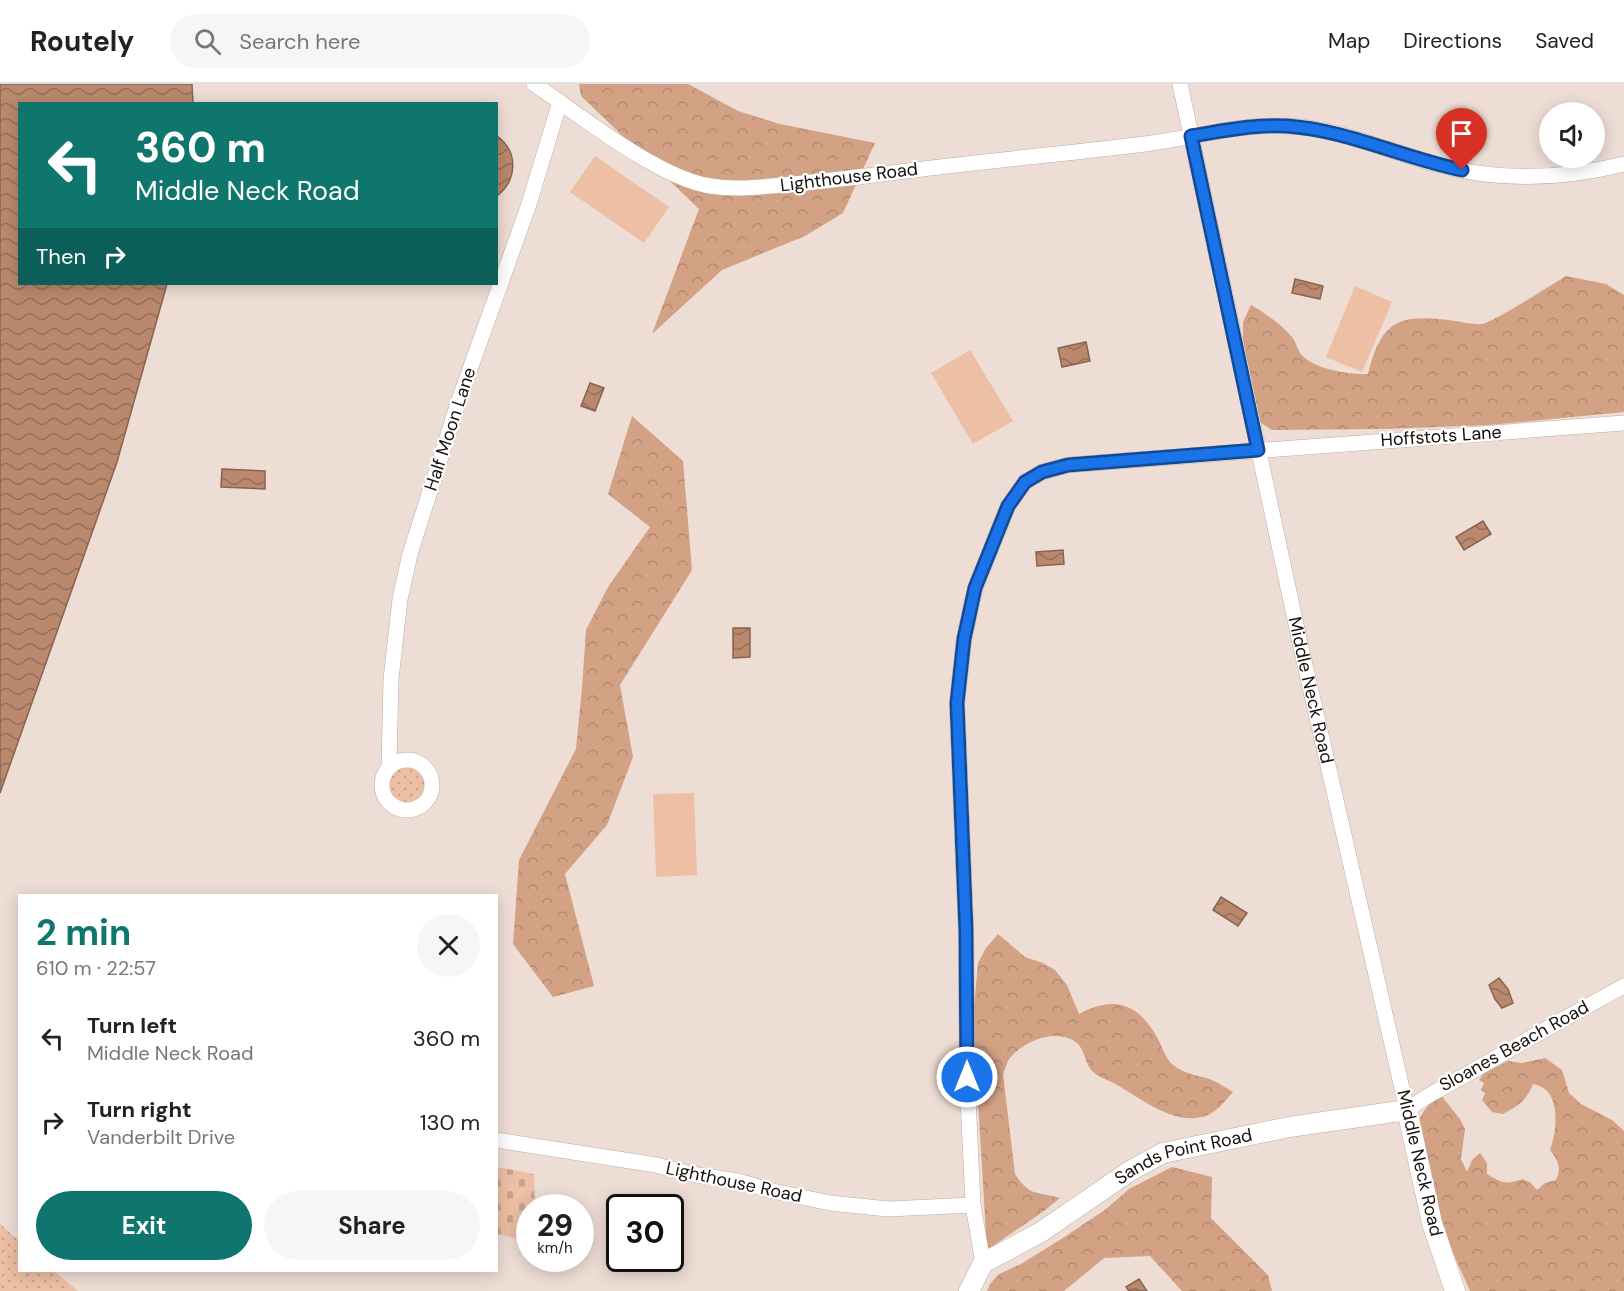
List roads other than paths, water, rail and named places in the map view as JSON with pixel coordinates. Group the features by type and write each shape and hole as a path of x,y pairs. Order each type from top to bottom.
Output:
{"main road":[{"name":"Sands Point Road","path":"983,1263 1041,1232 1130,1171 1163,1154 1289,1127 1407,1110"},
{"name":"Middle Neck Road","path":"1407,1110 1432,1223 1455,1291"},
{"path":"969,1291 983,1263"}],"street":[{"name":"Lighthouse Road","path":"534,84 628,149 674,174 708,186 743,189 1147,144 1247,127 1287,126 1327,132 1439,165 1484,174 1532,177 1587,173 1624,164"},
{"name":"Middle Neck Road","path":"1180,84 1300,643 1407,1110"},
{"name":"Half Moon Lane","path":"389,767 391,679 400,599 410,554 459,400 528,207 560,102"},
{"name":"Hoffstots Lane","path":"974,1205 967,1077 966,931 957,703 964,639 975,588 1008,506 1025,482 1042,472 1068,465 1624,423"},
{"name":"Sloanes Beach Road","path":"1407,1110 1427,1095 1624,986"},
{"name":"Lighthouse Road","path":"498,1140 656,1165 691,1174 738,1181 830,1203 888,1209 974,1205"},
{"path":"974,1205 983,1263"}],"water":[{"path":"0,84 192,84 193,102 18,102 18,285 167,285 117,462 0,793"},
{"path":"498,137 509,150 513,166 509,182 498,195"},
{"path":"1295,279 1323,286 1320,299 1292,293"},
{"path":"1086,342 1090,361 1062,367 1058,348"},
{"path":"590,383 604,388 595,411 581,406"},
{"path":"222,469 265,471 265,489 221,487"},
{"path":"1483,521 1491,534 1464,550 1456,537"},
{"path":"1063,550 1064,564 1037,566 1036,552"},
{"path":"733,628 750,628 750,657 733,658"},
{"path":"1221,897 1247,913 1238,926 1213,910"},
{"path":"1499,978 1508,989 1513,1003 1502,1008 1489,985"},
{"path":"1139,1279 1147,1291 1129,1291 1126,1287"}]}
